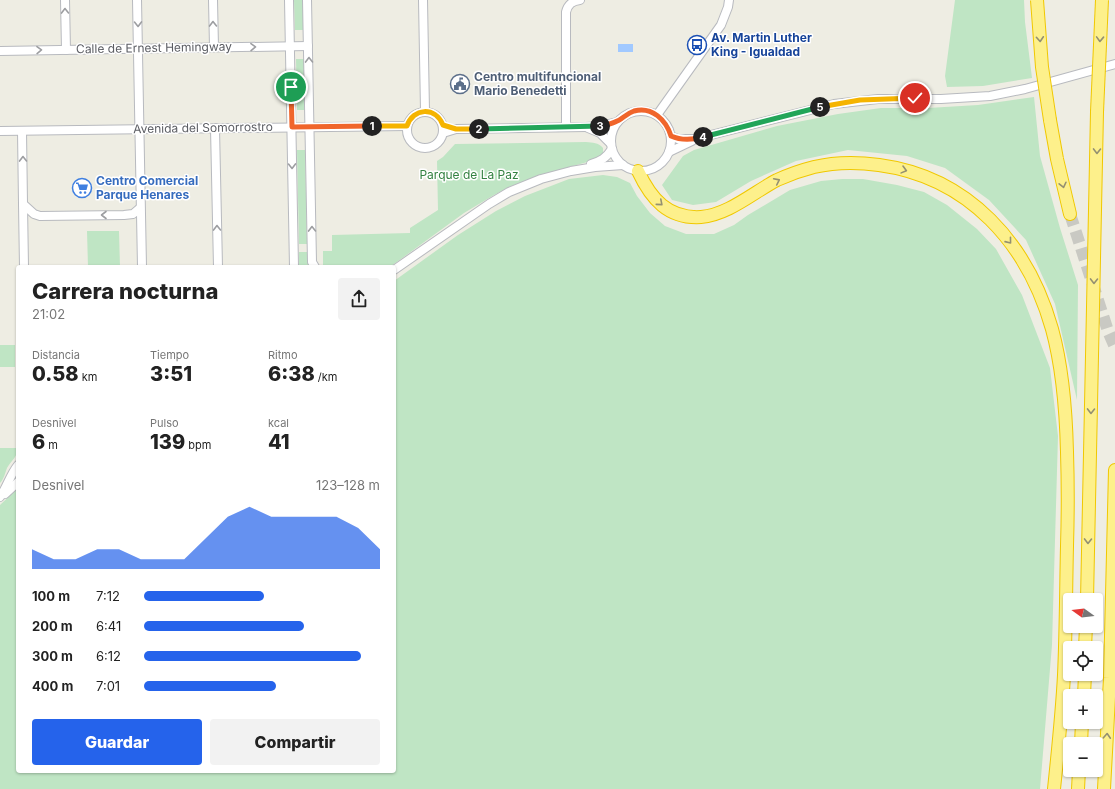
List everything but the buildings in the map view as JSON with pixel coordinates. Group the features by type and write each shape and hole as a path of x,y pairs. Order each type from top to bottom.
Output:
{"highway":[{"path":"1037,0 1042,67 1050,120 1057,159 1070,214"},
{"path":"1087,593 1097,112 1102,0"},
{"path":"638,171 645,186 657,202 671,212 686,216 702,217 717,214 778,180 814,167 865,163 892,167 919,174 941,183 956,192 977,206 994,222 1015,248 1035,282 1052,328 1061,369 1066,411 1068,503 1064,677 1054,789"},
{"path":"1104,789 1110,678 1115,470"},
{"path":"1078,789 1079,777"}],"street":[{"path":"65,0 66,50"},
{"path":"137,0 142,265"},
{"path":"213,0 214,47"},
{"path":"290,0 294,265"},
{"path":"307,0 312,262 314,265"},
{"path":"423,0 425,111"},
{"path":"566,127 566,12 568,6 574,1 580,0"},
{"path":"657,115 721,25 729,0"},
{"name":"Calle de Ernest Hemingway","path":"0,51 308,46"},
{"path":"669,152 695,139 834,104 878,99 941,99 990,96 1115,64"},
{"path":"425,111 437,116 443,129 440,140 436,144 431,147 421,148 416,146 408,138 407,126 413,116 425,111"},
{"path":"396,269 489,204 509,192 541,179 602,161 608,156 611,146 612,133 617,122 625,114 636,111 646,111 657,115 662,119 669,128 671,136 669,152 665,159 656,167 649,170 638,171 630,169 618,161 611,146 600,133 586,127"},
{"path":"443,129 586,127 601,126 617,122"},
{"name":"Avenida del Somorrostro","path":"0,131 407,126"},
{"path":"216,128 218,265"},
{"path":"22,131 24,265"},
{"path":"671,136 678,139 695,139"},
{"path":"571,171 595,167 623,165"},
{"path":"23,204 34,214 40,216 124,215 133,214 140,208"},
{"path":"0,498 16,468"},
{"path":"0,498 16,484"}],"green space":[{"path":"294,0 303,0 303,30 295,30"},
{"path":"955,0 1024,0 1025,22 1032,78 983,86 947,87 945,76"},
{"path":"296,59 304,59 304,110 297,110"},
{"path":"1034,97 1040,156 1078,285 1077,400 1055,304 1026,240 989,200 945,168 907,156 848,150 796,161 751,181 716,202 693,205 672,200 662,185 683,156 694,150 777,126 838,114 881,108 928,108 978,105"},
{"name":"Parque de La Paz","path":"586,142 599,145 603,148 603,153 598,158 591,161 537,176 509,187 464,213 393,265 323,265 323,251 332,251 332,235 410,233 410,228 438,210 437,161 443,157 455,144"},
{"path":"297,150 305,150 307,244 299,244"},
{"path":"603,175 617,177 630,183 637,196 650,213 665,226 686,234 714,234 734,225 790,190 821,181 863,179 897,185 924,192 947,205 977,229 996,249 1022,295 1050,368 1058,436 1052,645 1040,789 0,789 0,505 16,490 16,773 396,773 396,280 458,235 496,211 525,196 569,179"},
{"path":"87,231 119,231 120,265 88,265"},
{"path":"299,252 307,252 310,265 299,265"},
{"path":"0,345 15,345 15,367 0,367"},
{"path":"0,448 16,448 16,456 7,468 0,483"}],"water":[{"path":"618,44 633,44 633,52 618,52"}],"tunnel":[{"path":"1070,214 1108,331 1115,347"}],"place":[{"name":"Av. Martin Luther King - Igualdad","path":"697,45"},
{"name":"Centro multifuncional Mario Benedetti","path":"460,84"},
{"name":"Centro Comercial Parque Henares","path":"82,188"}],"route":[{"path":"291,87 292,127 407,126 413,116 425,111 437,116 443,125 456,129 586,127 601,126 617,122 625,114 636,111 646,111 657,115 662,119 669,128 671,136 685,140 695,139 809,109 834,104 860,100 915,98"}]}
